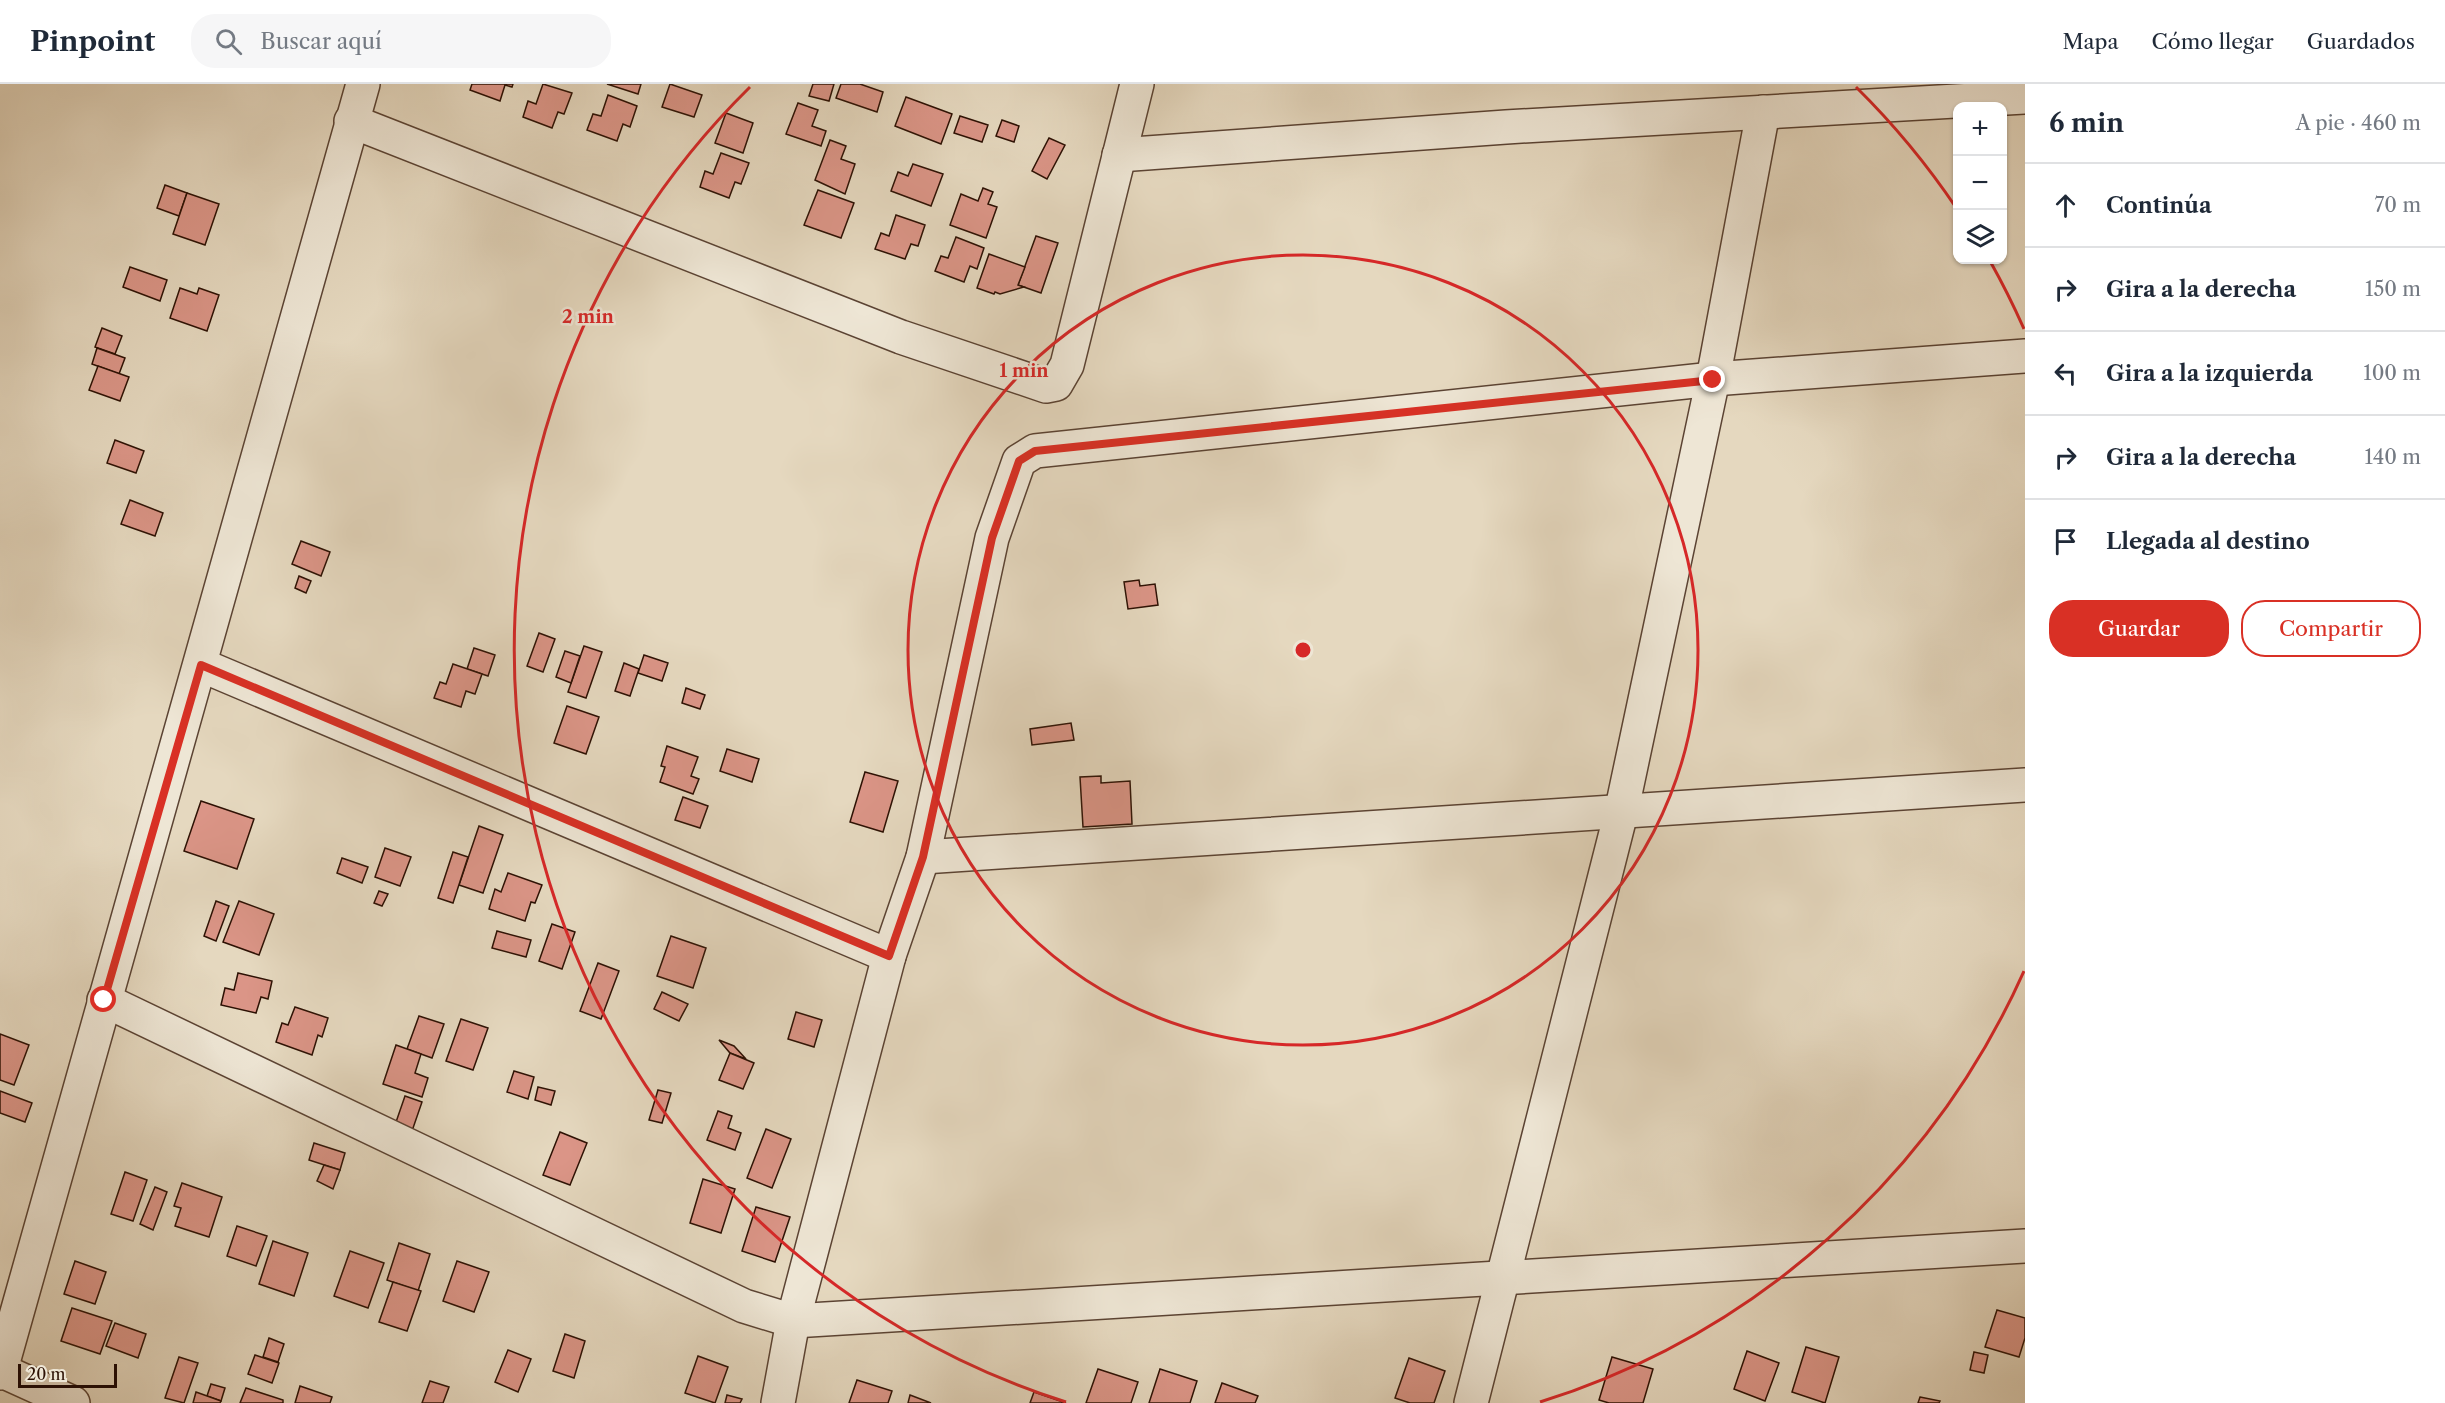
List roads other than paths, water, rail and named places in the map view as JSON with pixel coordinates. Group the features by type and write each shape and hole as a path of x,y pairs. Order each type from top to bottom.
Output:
{"street":[{"path":"73,1403 0,1371 201,665 363,84"},
{"path":"351,121 901,337 1046,386 1056,384 1067,365 1137,84"},
{"path":"1119,155 1494,128 2025,97"},
{"path":"1471,1403 1621,813 1713,380 1763,112"},
{"path":"778,1403 793,1321 889,956 923,857 992,538 1019,461 1035,451 1713,380 2025,356"},
{"path":"201,665 889,956"},
{"path":"923,857 2025,785"},
{"path":"104,1000 744,1306 793,1321 2025,1246"}]}
